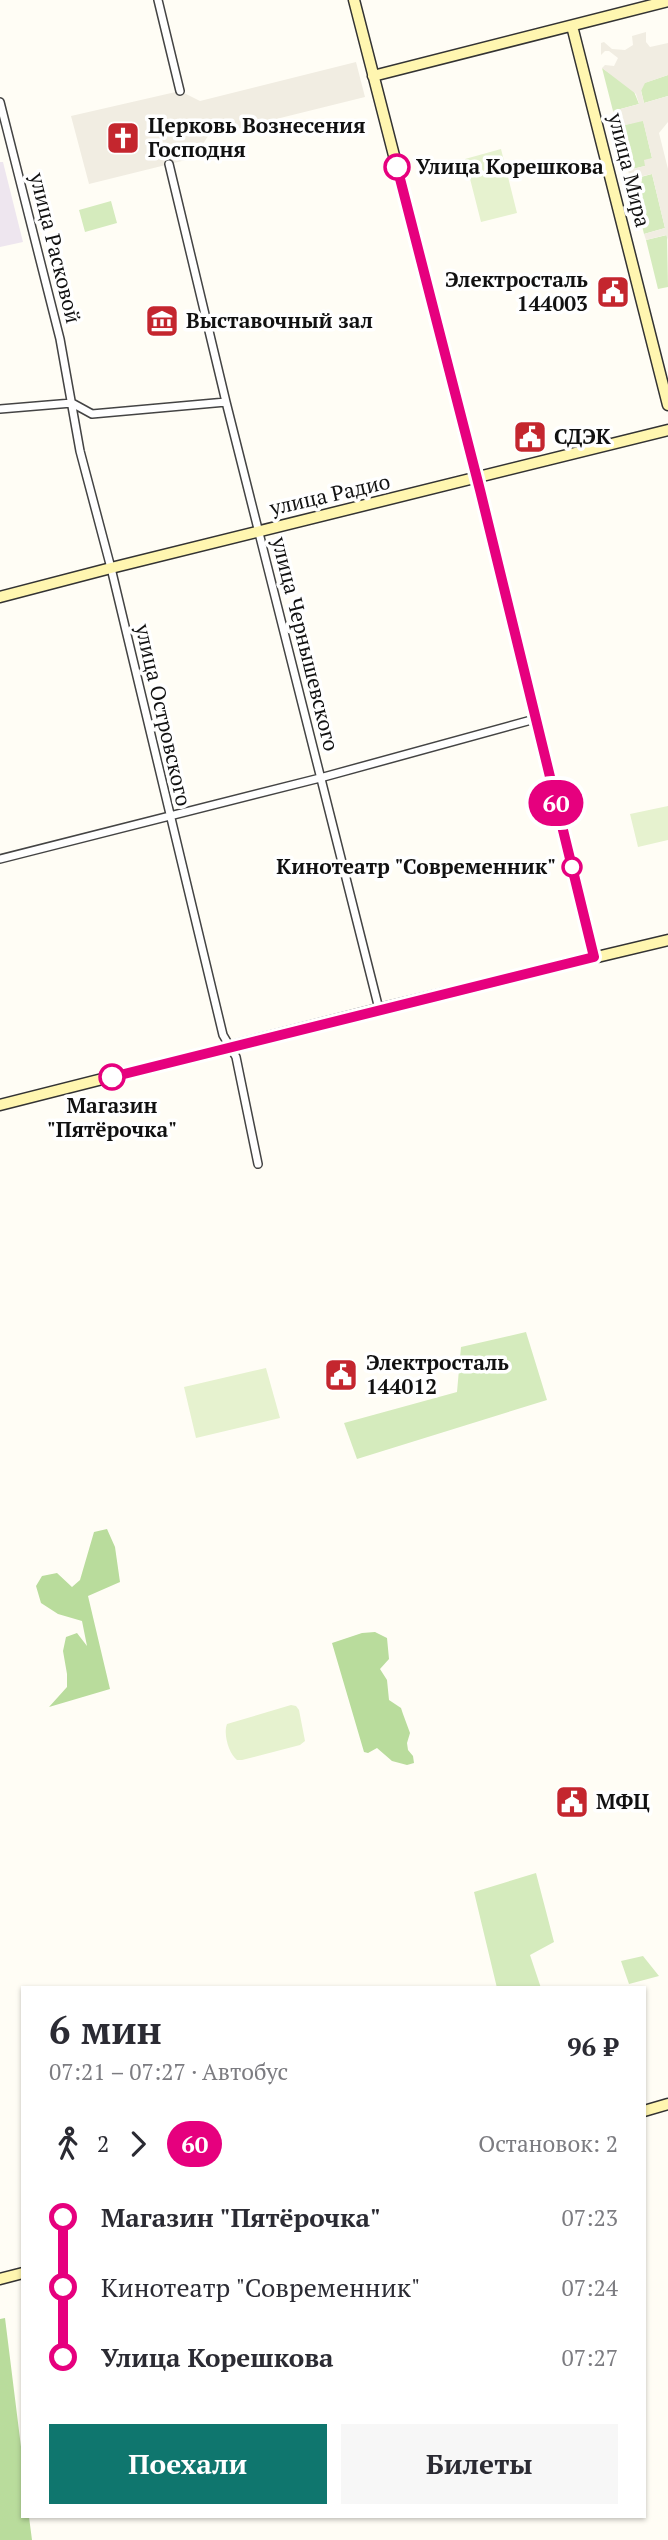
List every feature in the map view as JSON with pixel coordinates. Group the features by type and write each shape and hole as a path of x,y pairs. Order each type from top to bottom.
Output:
{"main road":[{"path":"354,0 594,957"},
{"path":"373,76 668,1"},
{"name":"улица Мира","path":"572,26 668,405"},
{"name":"улица Радио","path":"0,597 668,430"},
{"path":"0,1105 379,1009 668,940"},
{"path":"646,2110 668,2104"},
{"path":"0,2279 21,2274"}],"street":[{"path":"158,0 180,91"},
{"name":"улица Расковой","path":"0,102 60,339 72,404"},
{"name":"улица Чернышевского","path":"169,164 379,1009"},
{"path":"0,409 72,404 92,414 226,402"},
{"name":"улица Островского","path":"72,404 80,451 111,568 223,1035 232,1048"},
{"path":"0,859 320,778 535,719"},
{"path":"232,1048 243,1086 258,1164"}],"shaded area":[{"path":"646,32 646,42 650,47 668,43 668,75 645,83 641,91 644,103 668,96 668,122 659,133 668,169 668,240 666,235 646,240 644,234 665,228 652,174 630,179 628,170 645,166 644,160 652,158 643,121 617,127 613,111 639,104 636,94 602,68 605,65 614,66 618,58 609,51 601,55 601,43 604,42 612,49 625,50 633,45 632,36"},
{"path":"356,62 365,97 208,136 194,158 89,184 71,116 180,91 200,101"},
{"path":"0,162 3,162 23,242 0,247"}],"green space":[{"path":"602,68 633,89 639,104 613,111"},
{"path":"668,75 668,96 644,103 641,90 644,83"},
{"path":"643,120 652,158 645,166 628,170 617,127"},
{"path":"501,149 517,213 481,222 465,159"},
{"path":"652,174 665,228 644,234 634,193 642,181 641,177"},
{"path":"111,201 117,223 85,232 79,210"},
{"path":"667,235 668,287 658,289 646,240"},
{"path":"668,806 668,840 638,847 630,814"},
{"path":"526,1332 547,1400 357,1459 344,1423 457,1392 461,1347"},
{"path":"266,1368 280,1418 196,1438 184,1387"},
{"path":"107,1529 115,1547 120,1582 88,1596 110,1689 49,1707 67,1687 63,1651 66,1637 77,1633 87,1646 82,1621 58,1614 41,1603 36,1586 42,1576 57,1573 72,1587 80,1580 94,1532"},
{"path":"375,1632 387,1638 389,1659 380,1669 387,1680 389,1700 401,1708 410,1733 407,1743 414,1763 407,1765 392,1761 377,1748 368,1753 364,1752 332,1643 362,1633"},
{"path":"291,1705 299,1710 305,1741 300,1745 242,1760 234,1757 226,1738 227,1724"},
{"path":"536,1873 554,1942 530,1955 540,1986 497,1986 474,1892"},
{"path":"643,1956 659,1976 629,1984 621,1961"},
{"path":"5,2318 21,2447 21,2518 29,2518 32,2540 0,2540 0,2319"}],"bus line":[{"name":"60","path":"112,1077 594,957 480,490 397,167"}],"place":[{"name":"Церковь Вознесения Господня","path":"123,138"},
{"name":"Улица Корешкова","path":"397,167"},
{"name":"Электросталь 144003","path":"613,292"},
{"name":"Выставочный зал","path":"162,321"},
{"name":"СДЭК","path":"530,437"},
{"name":"Кинотеатр \"Современник\"","path":"572,867"},
{"name":"Магазин \"Пятёрочка\"","path":"112,1077"},
{"name":"Электросталь 144012","path":"341,1375"},
{"name":"МФЦ","path":"572,1802"}]}
